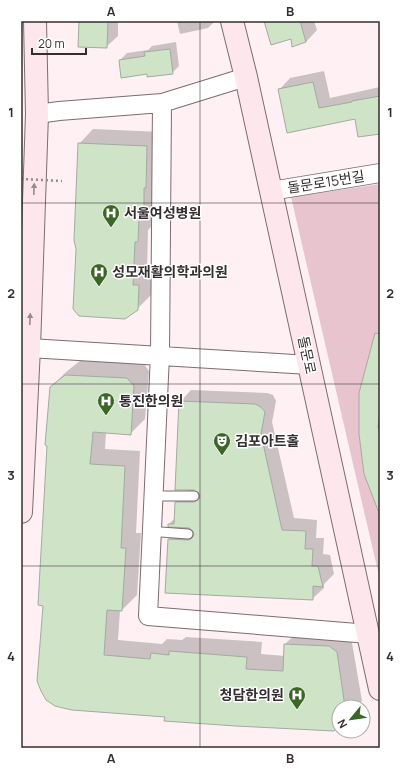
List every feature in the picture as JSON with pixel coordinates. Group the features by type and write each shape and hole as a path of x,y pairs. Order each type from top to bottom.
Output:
{"street":[{"path":"21,512 29,348 37,114 35,21"},
{"path":"21,170 35,21"},
{"name":"돌문로","path":"232,21 246,76 380,689"},
{"path":"37,114 162,103 246,76"},
{"path":"162,103 160,355 148,616 369,634"},
{"name":"돌문로15번길","path":"271,190 380,173"},
{"path":"29,348 310,365"}],"lane":[{"path":"163,496 194,496"},
{"path":"161,532 188,534"}],"path":[{"path":"21,179 62,181"}],"shaded area":[{"path":"380,184 380,580 291,197"}],"building":[{"path":"79,21 108,21 107,48 78,47"},
{"path":"264,21 300,21 306,42 292,47 291,39 271,45"},
{"path":"170,49 173,74 147,77 147,74 121,78 119,60 145,56 144,52"},
{"path":"313,82 319,108 380,96 380,134 358,137 355,119 287,133 278,89"},
{"path":"78,143 147,146 146,188 144,188 144,219 139,218 138,242 135,242 133,285 139,285 138,310 125,319 79,316 73,309"},
{"path":"375,333 380,334 380,412 378,427 380,436 380,513 364,474 359,434 359,393"},
{"path":"65,375 127,378 134,386 131,435 93,432 90,464 125,466 121,548 126,548 122,611 107,610 104,655 150,659 151,653 169,655 169,651 247,657 246,669 283,671 284,644 329,646 337,652 344,699 331,699 331,731 164,721 165,717 72,710 55,706 46,700 37,681 43,606 38,605 47,446 45,445 50,387"},
{"path":"179,401 255,404 261,407 265,412 261,434 282,530 306,531 305,549 313,549 312,566 318,566 323,587 313,586 313,600 165,593 168,539 188,540 194,535 193,531 189,528 168,527 168,524 174,524 175,502 194,502 199,499 200,496 199,493 194,490 175,490"}],"place":[{"name":"서울여성병원","path":"111,228"},
{"name":"성모재활의학과의원","path":"99,287"},
{"name":"통진한의원","path":"106,416"},
{"name":"김포아트홀","path":"222,456"},
{"name":"청담한의원","path":"297,710"}]}
